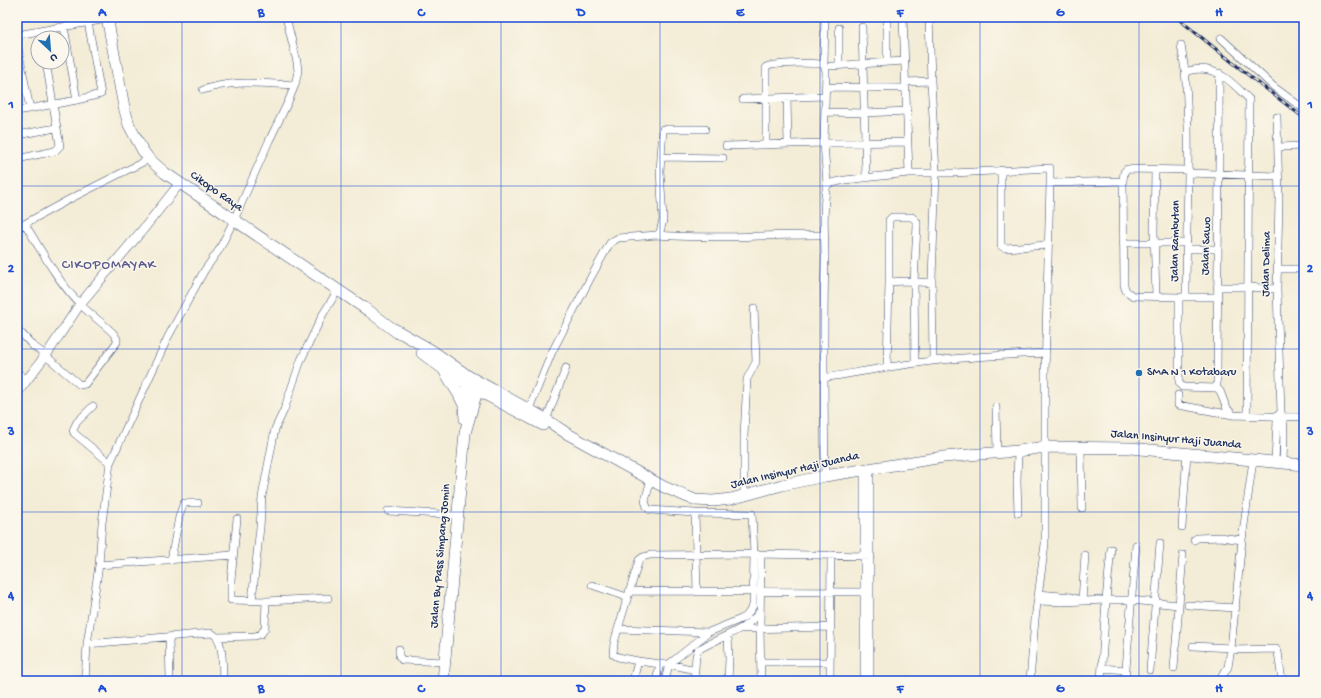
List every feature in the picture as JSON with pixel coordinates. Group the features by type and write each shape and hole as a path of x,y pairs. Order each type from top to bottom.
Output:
{"highway":[{"name":"Cikopo Raya","path":"107,18 126,117 136,141 149,159 166,174 394,329 442,368 473,383"},
{"name":"Cikopo Raya","path":"394,329 431,350 473,383"},
{"path":"442,368 467,408 476,401 489,397"},
{"name":"Jalan Insinyur Haji Juanda","path":"473,383 529,409 566,434"},
{"name":"Jalan Insinyur Haji Juanda","path":"473,383 489,397 541,424 566,434 678,494 695,500 716,500 744,496 825,476 867,468 943,457 1045,448 1130,448 1304,465"},
{"name":"Jalan By Pass Simpang Jomin","path":"443,681 467,408 473,383"}],"main road":[{"path":"17,393 46,356 80,304 145,228 180,183"}],"street":[{"path":"85,681 87,644 99,565 102,523 110,463 168,337 204,271 219,250 234,220 268,141 295,85 298,71 297,62 286,17"},
{"path":"825,17 828,65 826,68 824,96 824,143 827,184 825,196 824,235 825,476"},
{"path":"903,17 909,173"},
{"path":"929,17 936,173 932,283 933,360"},
{"path":"54,30 107,18"},
{"path":"17,111 77,100 102,92 88,22"},
{"path":"887,22 887,62"},
{"path":"64,27 77,100"},
{"path":"839,28 839,65"},
{"path":"862,28 866,178"},
{"path":"17,35 30,34"},
{"path":"1221,38 1274,87 1304,109"},
{"path":"17,42 30,108"},
{"name":"Jalan Rambutan","path":"1181,45 1185,71 1189,171 1179,382 1182,387 1217,388"},
{"path":"766,145 766,70 768,66 804,64 839,65 904,61"},
{"path":"1185,71 1199,69 1219,73 1227,78 1249,99 1247,414"},
{"path":"17,158 55,151 59,148 60,145 47,70"},
{"name":"Jalan Sawo","path":"1219,73 1220,175 1217,287 1217,388 1220,390 1226,407 1233,415"},
{"path":"825,86 864,88 906,85 931,81"},
{"path":"203,90 218,85 232,83 295,85"},
{"path":"743,99 824,96"},
{"path":"787,98 788,144"},
{"path":"825,112 865,113 907,111"},
{"name":"Jalan Delima","path":"1277,117 1277,289 1280,415 1279,462"},
{"path":"17,135 56,128"},
{"path":"657,235 660,232 663,220 660,172 663,129 705,129"},
{"path":"726,146 907,142"},
{"path":"1278,147 1304,146"},
{"path":"662,158 723,158"},
{"path":"17,228 149,159"},
{"path":"827,184 909,173 1050,168 1046,353 1045,544 1030,681"},
{"path":"1217,297 1133,296 1126,291 1124,285 1123,243 1124,172 1127,169 1142,169 1189,171 1220,175 1278,176"},
{"path":"1001,170 1001,246 1005,248 1048,245"},
{"path":"1155,170 1154,242 1156,296"},
{"path":"1050,183 1123,181"},
{"path":"887,367 889,220 892,217 912,217 917,222 914,282 915,363"},
{"path":"22,334 33,346 78,385 83,386 116,344 117,339 113,333 80,304 56,274 25,224"},
{"path":"529,409 552,352 610,243 618,238 657,235 684,237 824,235"},
{"path":"1123,243 1154,242 1218,249"},
{"path":"1278,269 1304,269"},
{"path":"889,282 932,283"},
{"path":"1217,287 1248,286 1277,289"},
{"path":"252,600 262,498 275,429 284,410 301,360 323,314 338,290"},
{"path":"744,496 744,436 747,383 756,362 754,308"},
{"path":"824,378 933,360 974,356 1046,353"},
{"path":"546,420 566,368"},
{"path":"17,372 27,380"},
{"path":"1178,396 1179,406 1233,415 1247,414 1304,417"},
{"path":"93,406 78,422 73,432 110,463"},
{"path":"996,407 997,452"},
{"path":"1082,447 1082,508"},
{"path":"1018,451 1018,513"},
{"path":"1182,527 1188,453"},
{"path":"1226,681 1236,608 1242,540 1253,460"},
{"path":"864,681 867,593 867,468"},
{"path":"651,479 645,501 648,508 655,510 695,513 752,514 758,554 757,592 760,610 761,681"},
{"path":"171,560 178,522 183,505 184,503 198,503"},
{"path":"388,511 457,515"},
{"path":"695,513 697,592"},
{"path":"237,519 230,599 232,601 328,598"},
{"path":"1194,540 1197,538 1220,537 1242,540"},
{"path":"1150,670 1160,543"},
{"path":"1125,681 1136,545"},
{"path":"1101,681 1111,549"},
{"path":"695,670 669,664 638,661 618,657 613,654 614,643 628,594 639,560 643,557 650,555 696,554 867,556"},
{"path":"99,565 233,555"},
{"path":"830,681 831,555"},
{"path":"1081,601 1085,555"},
{"path":"1174,668 1183,555"},
{"path":"592,586 628,594 697,592 867,593"},
{"path":"665,681 669,664 710,632 741,619 746,615 753,606 757,592"},
{"path":"867,593 870,681"},
{"path":"1038,597 1070,597 1081,601 1131,600 1178,605"},
{"path":"217,637 255,636 261,634 265,628 266,601"},
{"path":"1188,605 1236,608"},
{"path":"694,681 696,656 698,650 740,629 757,615 760,610"},
{"path":"740,629 831,627"},
{"path":"618,629 710,632"},
{"path":"87,644 211,633 217,637 221,646 223,681"},
{"path":"728,635 728,681"},
{"path":"169,637 170,681"},
{"path":"1193,646 1231,649 1276,649 1278,652 1282,681"},
{"path":"399,649 399,656 402,660 445,662"},
{"path":"633,681 638,661"},
{"path":"761,662 830,662"},
{"path":"656,681 660,664"},
{"path":"1220,681 1228,667"},
{"path":"1102,668 1126,670"}],"railway":[{"path":"1176,17 1304,118"}],"place":[{"name":"SMA N 1 Kotabaru","path":"1139,373"}],"district":[{"name":"CIKOPOMAYAK","path":"109,265"}]}
